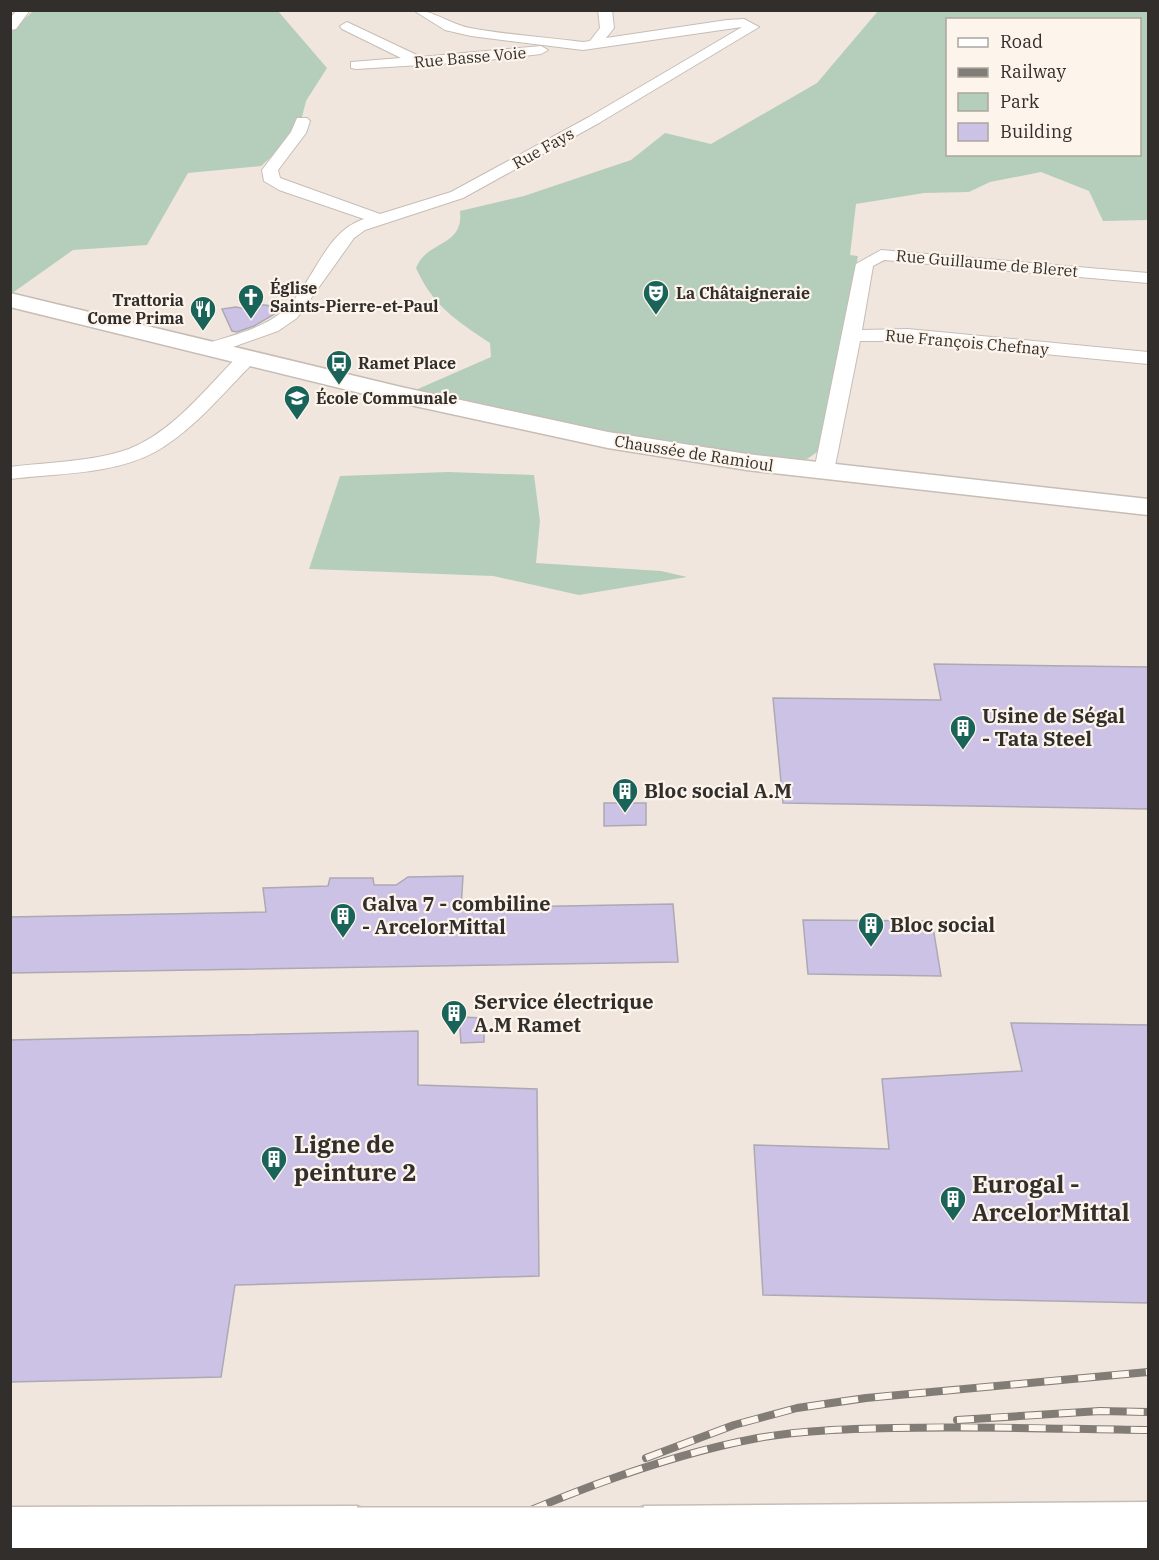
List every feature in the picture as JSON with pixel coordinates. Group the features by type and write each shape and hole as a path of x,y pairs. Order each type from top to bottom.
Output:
{"main road":[{"name":"Chaussée de Ramioul","path":"10,300 247,358 582,435 715,458 1149,507"},
{"path":"10,1530 1149,1525"}],"street":[{"path":"11,26 24,10"},
{"name":"Rue Fays","path":"209,349 272,327 291,314 348,234 359,226 457,195 594,120 752,27 744,23 728,24 589,45 471,32 445,26 419,10"},
{"path":"589,45 607,28 605,10"},
{"path":"347,26 419,61"},
{"name":"Rue Basse Voie","path":"356,65 589,45"},
{"path":"302,121 298,133 270,170 272,181 287,188 350,206 378,219"},
{"name":"Rue Guillaume de Bleret","path":"852,336 865,264 868,260 881,255 1149,278"},
{"name":"Rue François Chefnay","path":"852,336 908,335 1149,358"},
{"path":"824,471 852,336"},
{"path":"10,473 125,457 147,448 171,432 247,358"}],"green space":[{"path":"33,11 278,11 327,68 306,101 298,133 261,166 188,173 147,245 73,250 11,294 11,32"},
{"path":"878,11 1148,11 1148,220 1103,221 1089,191 1041,172 990,182 969,192 924,193 856,204 850,255 858,256 820,450 807,459 783,461 648,443 411,392 491,357 490,343 457,320 438,303 416,268 428,252 451,237 456,231 460,223 460,211 524,196 631,160 665,133 711,144 817,83"},
{"path":"448,472 534,475 540,521 536,563 661,571 687,577 579,595 493,576 309,569 340,476"}],"building":[{"name":"Église Saints-Pierre-et-Paul","path":"250,304 275,306 278,312 254,326 237,332 232,331 222,309 236,307 245,309"},
{"name":"Usine de Ségal - Tata Steel","path":"934,664 1149,667 1149,809 783,803 773,698 941,700"},
{"name":"Bloc social A.M","path":"604,803 646,803 646,825 604,826"},
{"name":"Galva 7 - combiline - ArcelorMittal","path":"463,876 461,908 673,904 678,962 10,973 10,917 266,912 263,888 328,886 330,878 373,878 374,885 396,885 408,877"},
{"name":"Bloc social","path":"803,920 932,921 941,976 808,974"},
{"path":"459,1017 484,1018 484,1042 461,1043"},
{"name":"Eurogal - ArcelorMittal","path":"1011,1023 1149,1025 1149,1303 763,1295 754,1145 889,1149 882,1079 1022,1071"},
{"name":"Ligne de peinture 2","path":"418,1031 418,1085 537,1089 539,1276 235,1285 221,1377 10,1382 10,1040"}],"railway":[{"path":"646,1458 734,1425 797,1408 866,1398 1148,1372"},
{"path":"957,1420 1100,1411 1148,1412"},
{"path":"437,1550 555,1500 635,1471 716,1447 775,1435 843,1429 894,1428 1148,1430"}],"place":[{"name":"La Châtaigneraie","path":"656,316"},
{"name":"Église Saints-Pierre-et-Paul","path":"251,320"},
{"name":"Trattoria Come Prima","path":"203,332"},
{"name":"Ramet Place","path":"339,386"},
{"name":"École Communale","path":"297,421"},
{"name":"Usine de Ségal - Tata Steel","path":"963,751"},
{"name":"Bloc social A.M","path":"625,814"},
{"name":"Galva 7 - combiline - ArcelorMittal","path":"343,939"},
{"name":"Bloc social","path":"871,948"},
{"name":"Service électrique A.M Ramet","path":"454,1036"},
{"name":"Ligne de peinture 2","path":"274,1182"},
{"name":"Eurogal - ArcelorMittal","path":"953,1222"}]}
